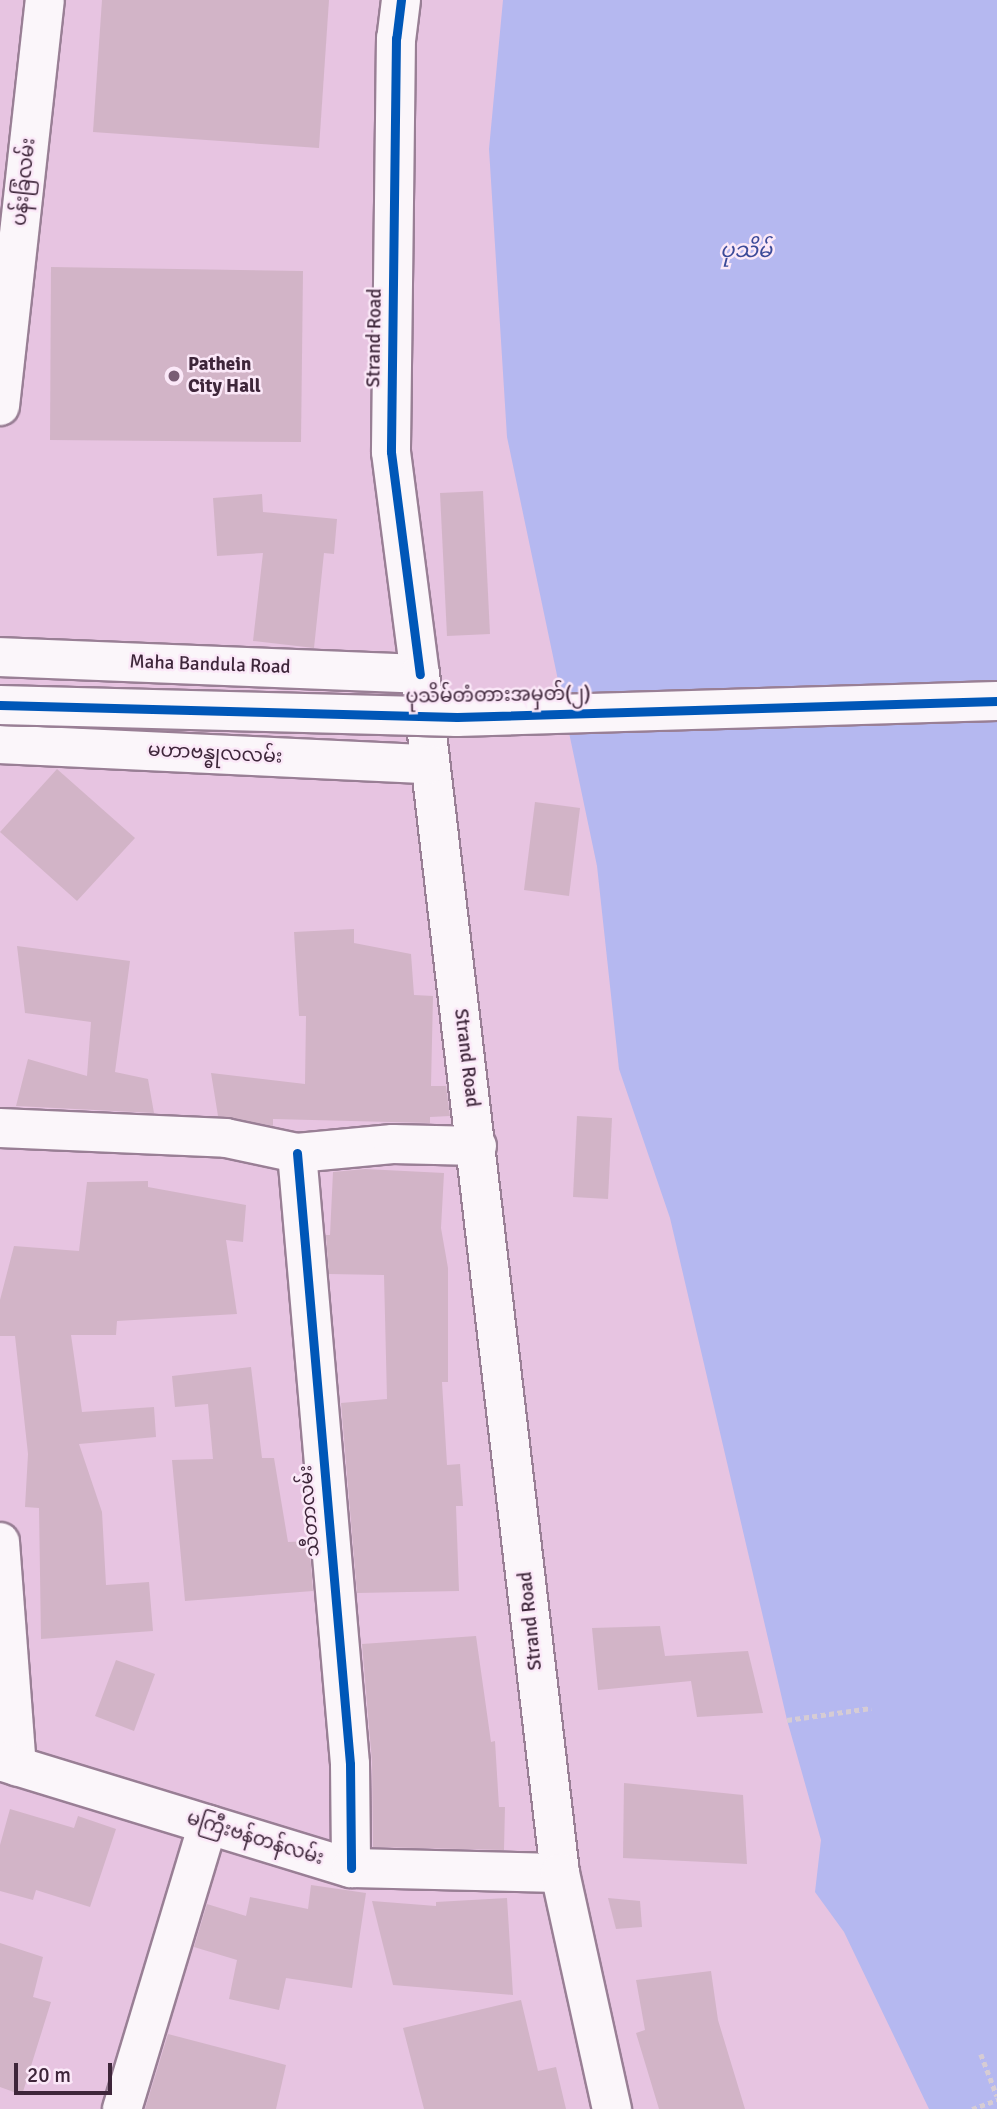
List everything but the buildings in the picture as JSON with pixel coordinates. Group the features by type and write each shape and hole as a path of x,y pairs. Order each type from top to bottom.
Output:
{"street":[{"name":"ပန်းခြံလမ်း","path":"0,406 46,0"},
{"name":"Strand Road","path":"401,0 396,38 391,453 477,1146 559,1873 612,2109"},
{"name":"Maha Bandula Road","path":"0,657 420,674"},
{"name":"ပုသိမ်တံတားအမှတ်(၂)","path":"0,705 457,717 997,701"},
{"name":"မဟာဗန္ဓုလလမ်း","path":"0,744 430,764"},
{"path":"0,1128 226,1138 297,1153 393,1144 477,1146"},
{"name":"သီတာလမ်း","path":"297,1153 350,1764 351,1868"},
{"path":"0,1542 8,1763"},
{"name":"မကြီးဗန်တန်လမ်း","path":"8,1763 351,1868 559,1873"},
{"path":"122,2109 208,1825"}],"path":[{"path":"787,1720 871,1708"},
{"path":"972,2109 997,2098 981,2054"}],"water":[{"name":"ပုသိမ်","path":"503,0 997,0 997,2109 929,2109 844,1932 815,1892 821,1840 787,1720 670,1218 619,1069 597,866 507,437 489,149"}],"cycle path":[{"path":"401,0 396,38 391,452 420,674"},
{"path":"0,705 457,717 997,701"},
{"path":"297,1153 350,1764 351,1868"}],"place":[{"name":"Pathein City Hall","path":"174,376"}]}
